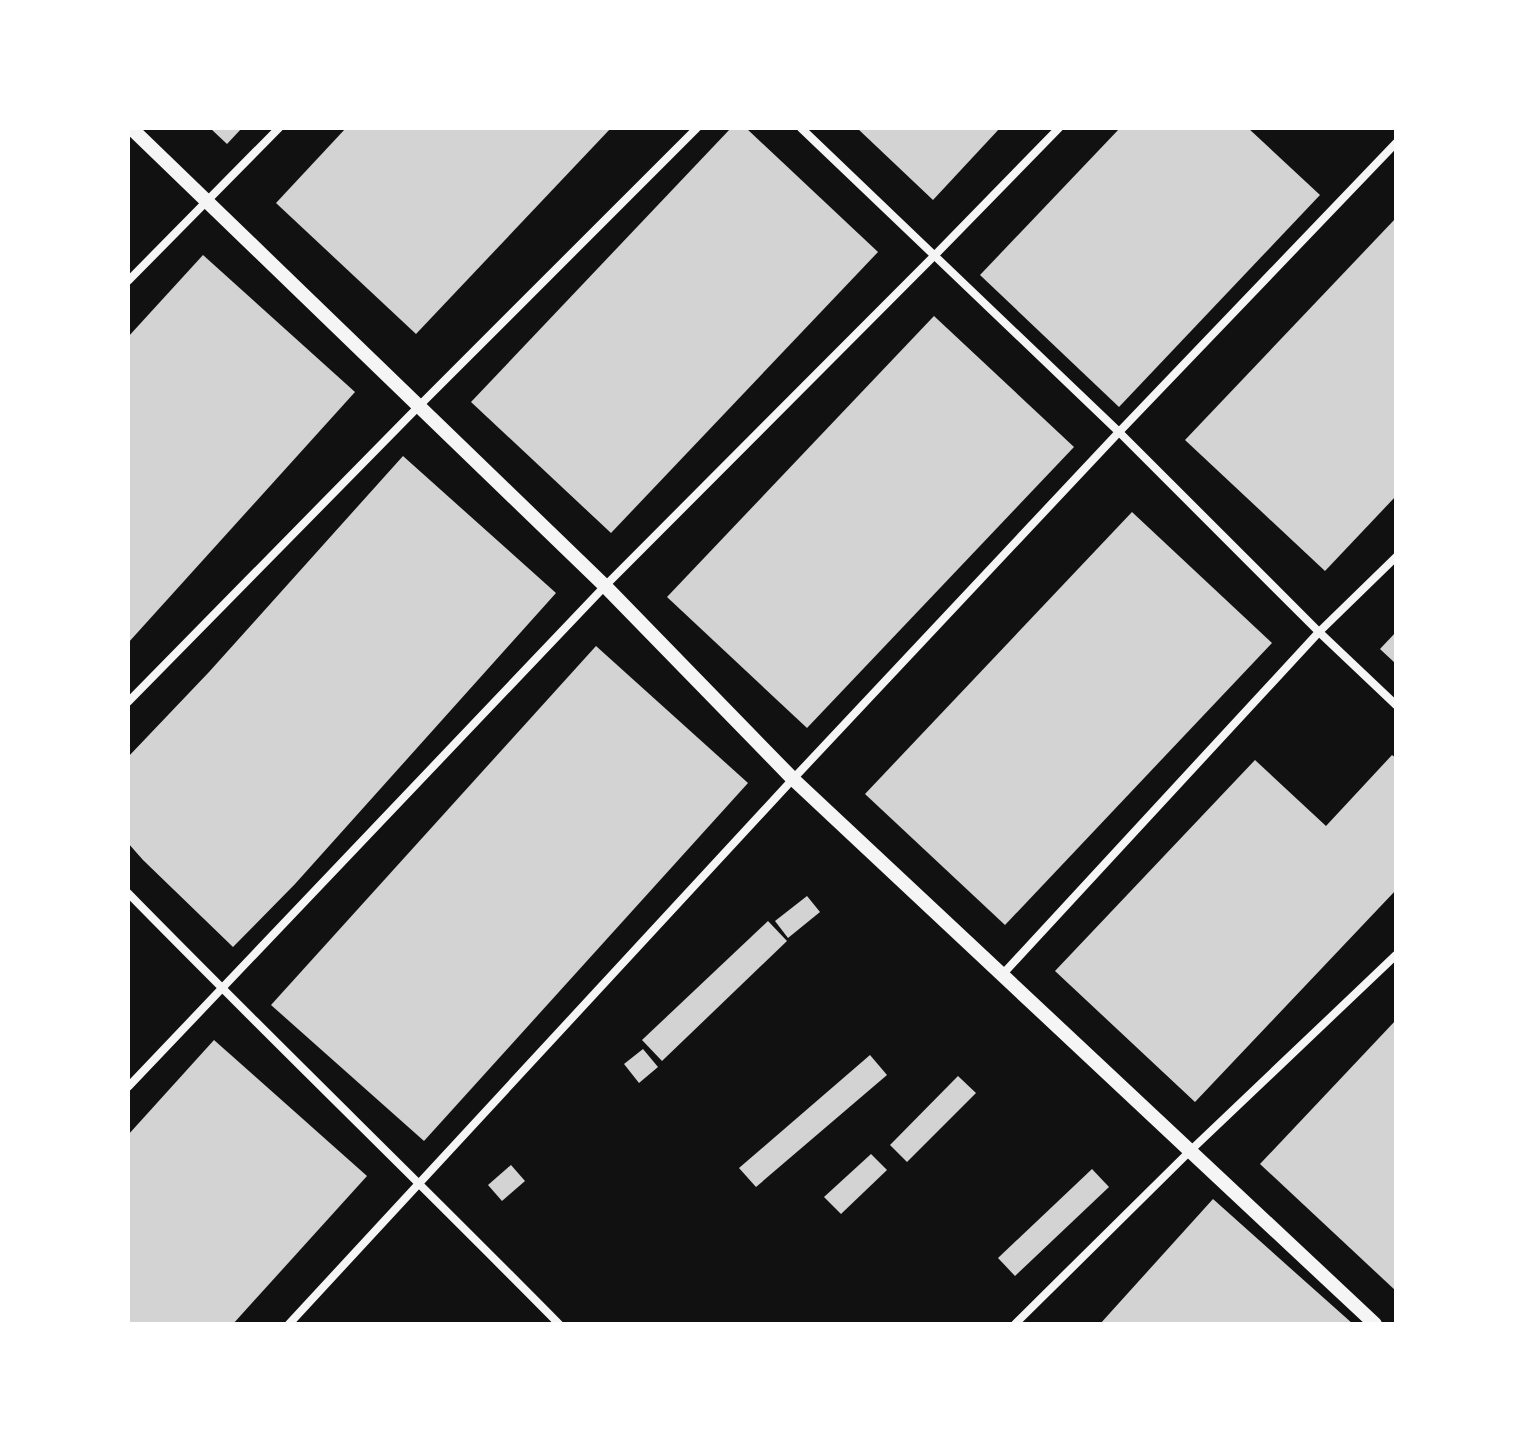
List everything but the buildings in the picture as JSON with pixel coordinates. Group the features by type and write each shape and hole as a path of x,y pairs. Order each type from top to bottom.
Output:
{"street":[{"path":"131,128 605,586 793,779 1375,1324"},
{"path":"128,281 279,128"},
{"path":"128,702 697,128"},
{"path":"801,128 1119,432 1396,705"},
{"path":"128,1087 605,586 1059,128"},
{"path":"289,1324 793,779 1396,143"},
{"path":"1002,975 1319,632 1396,557"},
{"path":"128,893 559,1324"},
{"path":"1015,1324 1190,1151 1396,955"}]}
